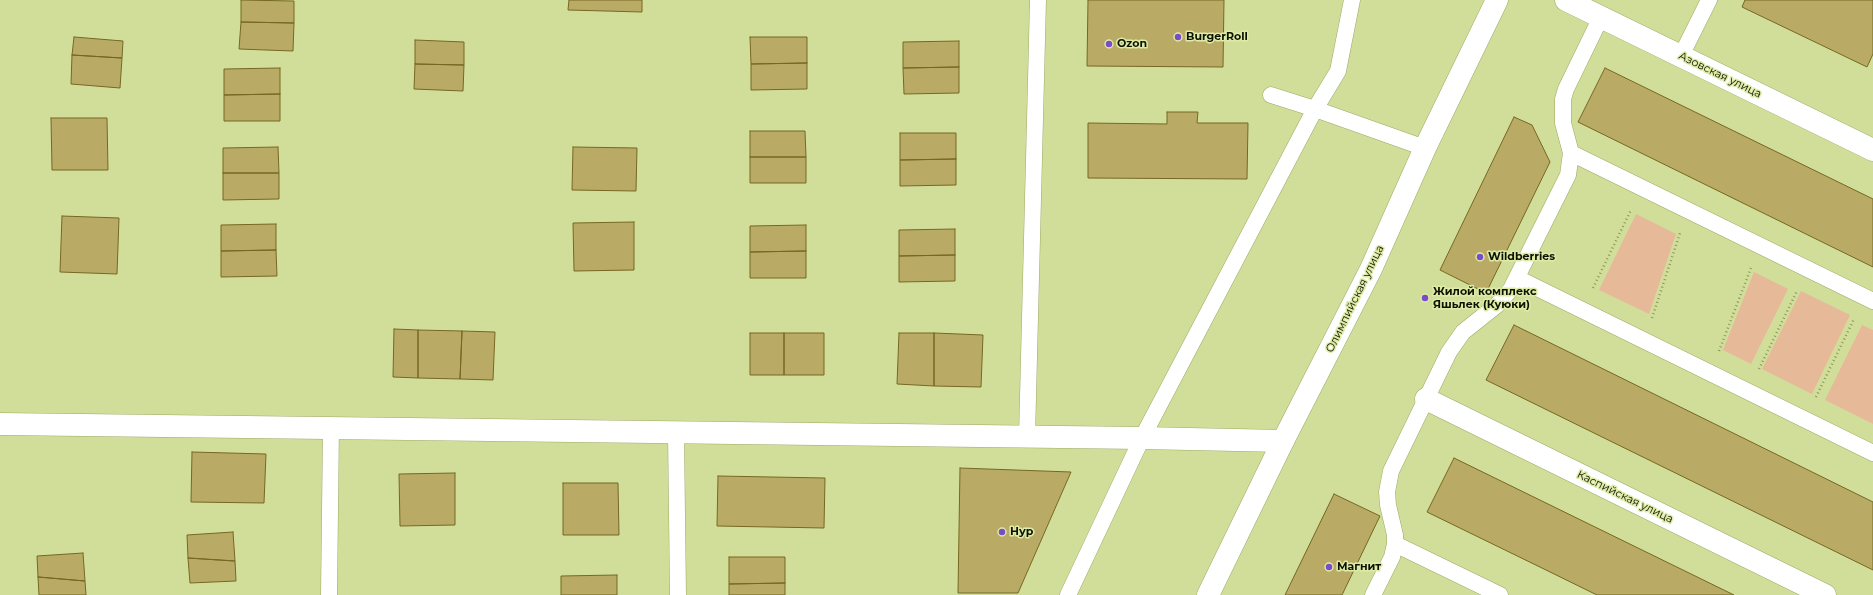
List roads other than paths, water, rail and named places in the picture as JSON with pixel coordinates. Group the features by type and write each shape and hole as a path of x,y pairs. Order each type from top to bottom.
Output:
{"street":[{"name":"Олимпийская улица","path":"1208,595 1283,441 1371,269 1425,148 1497,0"},
{"name":"Азовская улица","path":"1566,0 1873,150"},
{"name":"Каспийская улица","path":"1426,399 1825,595"},
{"path":"0,424 331,427 1283,441"}],"lane":[{"path":"1027,437 1038,0"},
{"path":"1068,595 1142,438 1314,109 1338,71 1352,0"},
{"path":"1682,56 1709,0"},
{"path":"1373,595 1392,557 1395,544 1393,521 1388,505 1388,481 1391,471 1456,340 1463,332 1504,298 1517,278 1568,175 1571,153 1563,123 1563,99 1566,89 1601,17"},
{"path":"1271,95 1425,148"},
{"path":"1571,153 1869,299"},
{"path":"1517,278 1873,453"},
{"path":"329,595 331,427"},
{"path":"676,433 678,595"},
{"path":"1395,544 1500,595"}],"place":[{"name":"BurgerRoll","path":"1178,37"},
{"name":"Ozon","path":"1109,44"},
{"name":"Wildberries","path":"1480,257"},
{"name":"Жилой комплекс Яшьлек (Куюки)","path":"1425,298"},
{"name":"Нур","path":"1002,532"},
{"name":"Магнит","path":"1329,567"}]}
